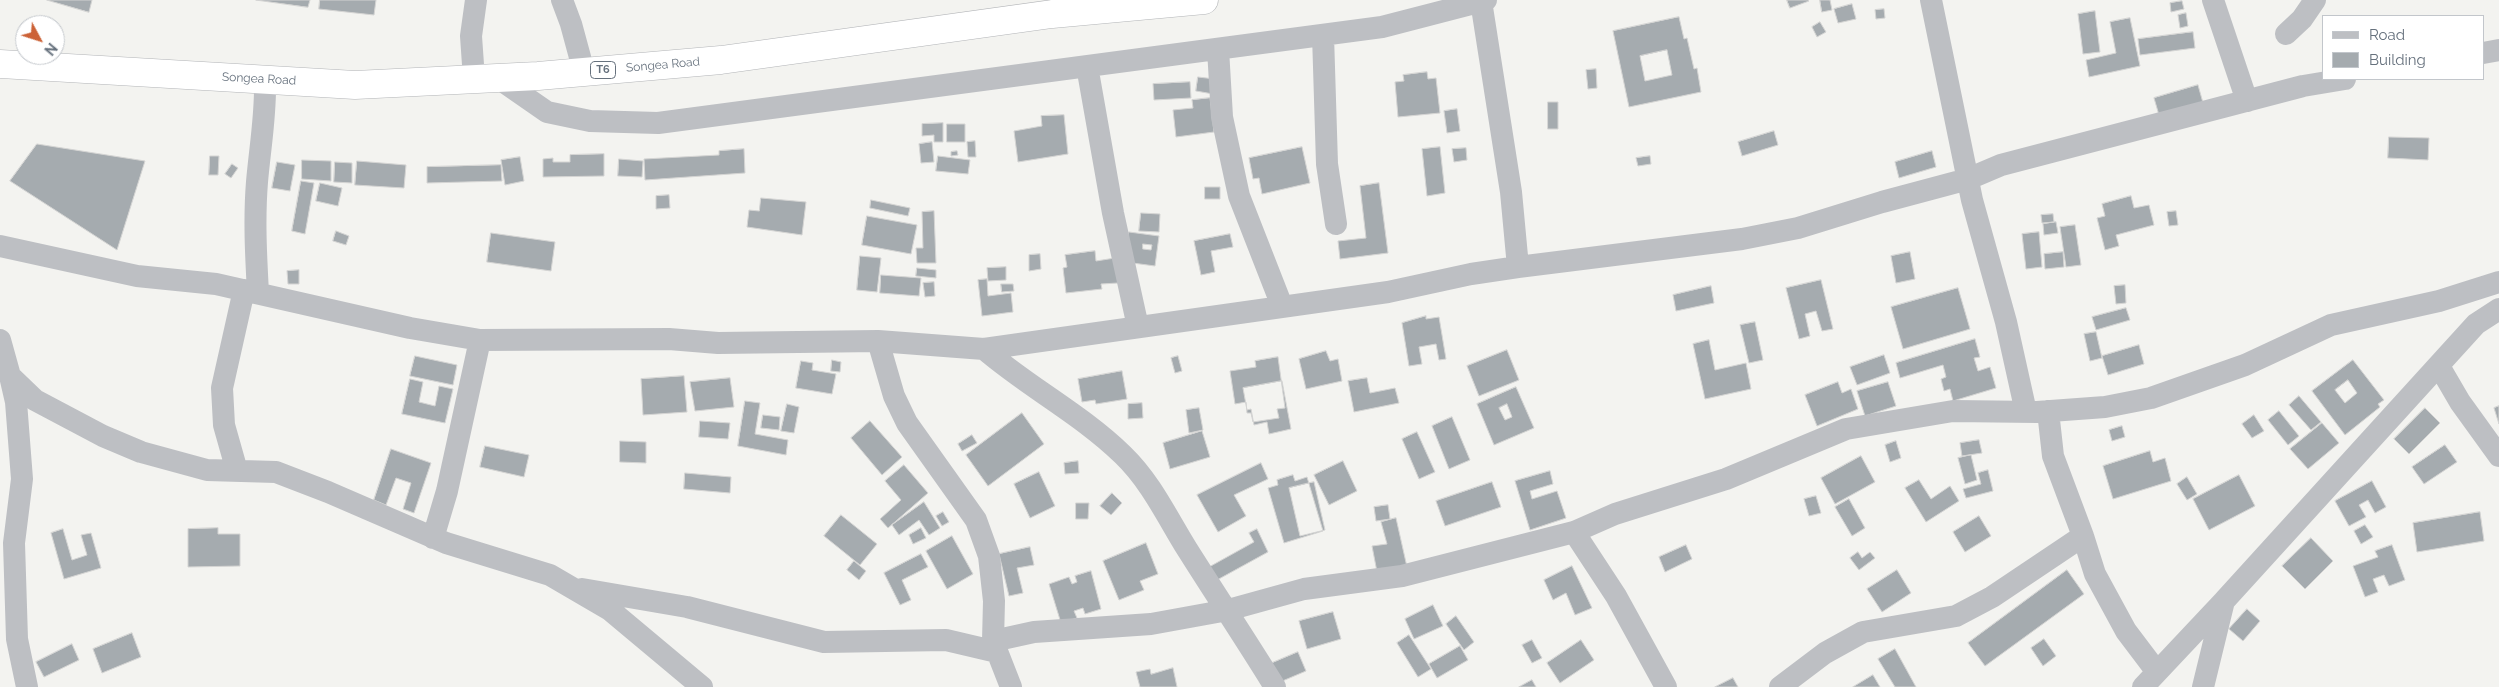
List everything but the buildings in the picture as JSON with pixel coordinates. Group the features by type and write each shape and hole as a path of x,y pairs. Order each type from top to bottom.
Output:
{"highway":[{"name":"Songea Road","path":"0,64 355,85 486,79 721,60 1052,14 1204,0"}],"street":[{"path":"476,0 471,36 486,79 547,112 590,121 658,123 1382,27 1484,1 1511,192 1518,267"},
{"path":"562,0 571,24 584,72"},
{"path":"1931,0 1968,180 2006,322 2053,456 2084,536 2095,574 2150,680 2476,324 2499,309"},
{"path":"2214,0 2247,101"},
{"path":"2286,34 2302,19 2314,0"},
{"path":"1323,35 1328,164 1336,224"},
{"path":"1218,49 1222,118 1239,196 1282,306"},
{"path":"2484,53 2499,50"},
{"path":"1087,66 1113,213 1138,327"},
{"path":"237,471 224,425 222,388 251,292 257,183 266,112 265,80"},
{"path":"0,246 137,276 216,284 410,328 480,340 660,339 718,343 878,341 984,348 1388,292 1471,274 1742,239 1798,228 1882,202 1968,180 2001,165 2247,101 2341,80"},
{"path":"571,588 687,607 824,642 946,640 995,646 1034,632 1152,624 1228,610 1304,589 1402,576 1574,532 1615,514 1726,480 1846,428 1953,411 2037,411 2105,407 2151,398 2244,366 2331,325 2439,301 2499,282"},
{"path":"0,340 16,402 22,479 14,543 8,569 17,639 27,687"},
{"path":"433,538 447,491 480,340"},
{"path":"878,341 894,396 907,423 976,520 988,556 994,601 995,646 1010,687"},
{"path":"984,348 1011,372 1060,404 1124,455 1155,494 1187,549 1228,610 1275,687"},
{"path":"2439,366 2460,402 2499,456"},
{"path":"10,376 36,400 103,436 141,452 207,470 276,472 328,492 433,538 550,575 610,610 702,687"},
{"path":"1574,532 1616,596 1666,687"},
{"path":"1780,687 1825,653 1863,632 1956,616 2045,564 2084,536"},
{"path":"2203,687 2224,600"}]}
